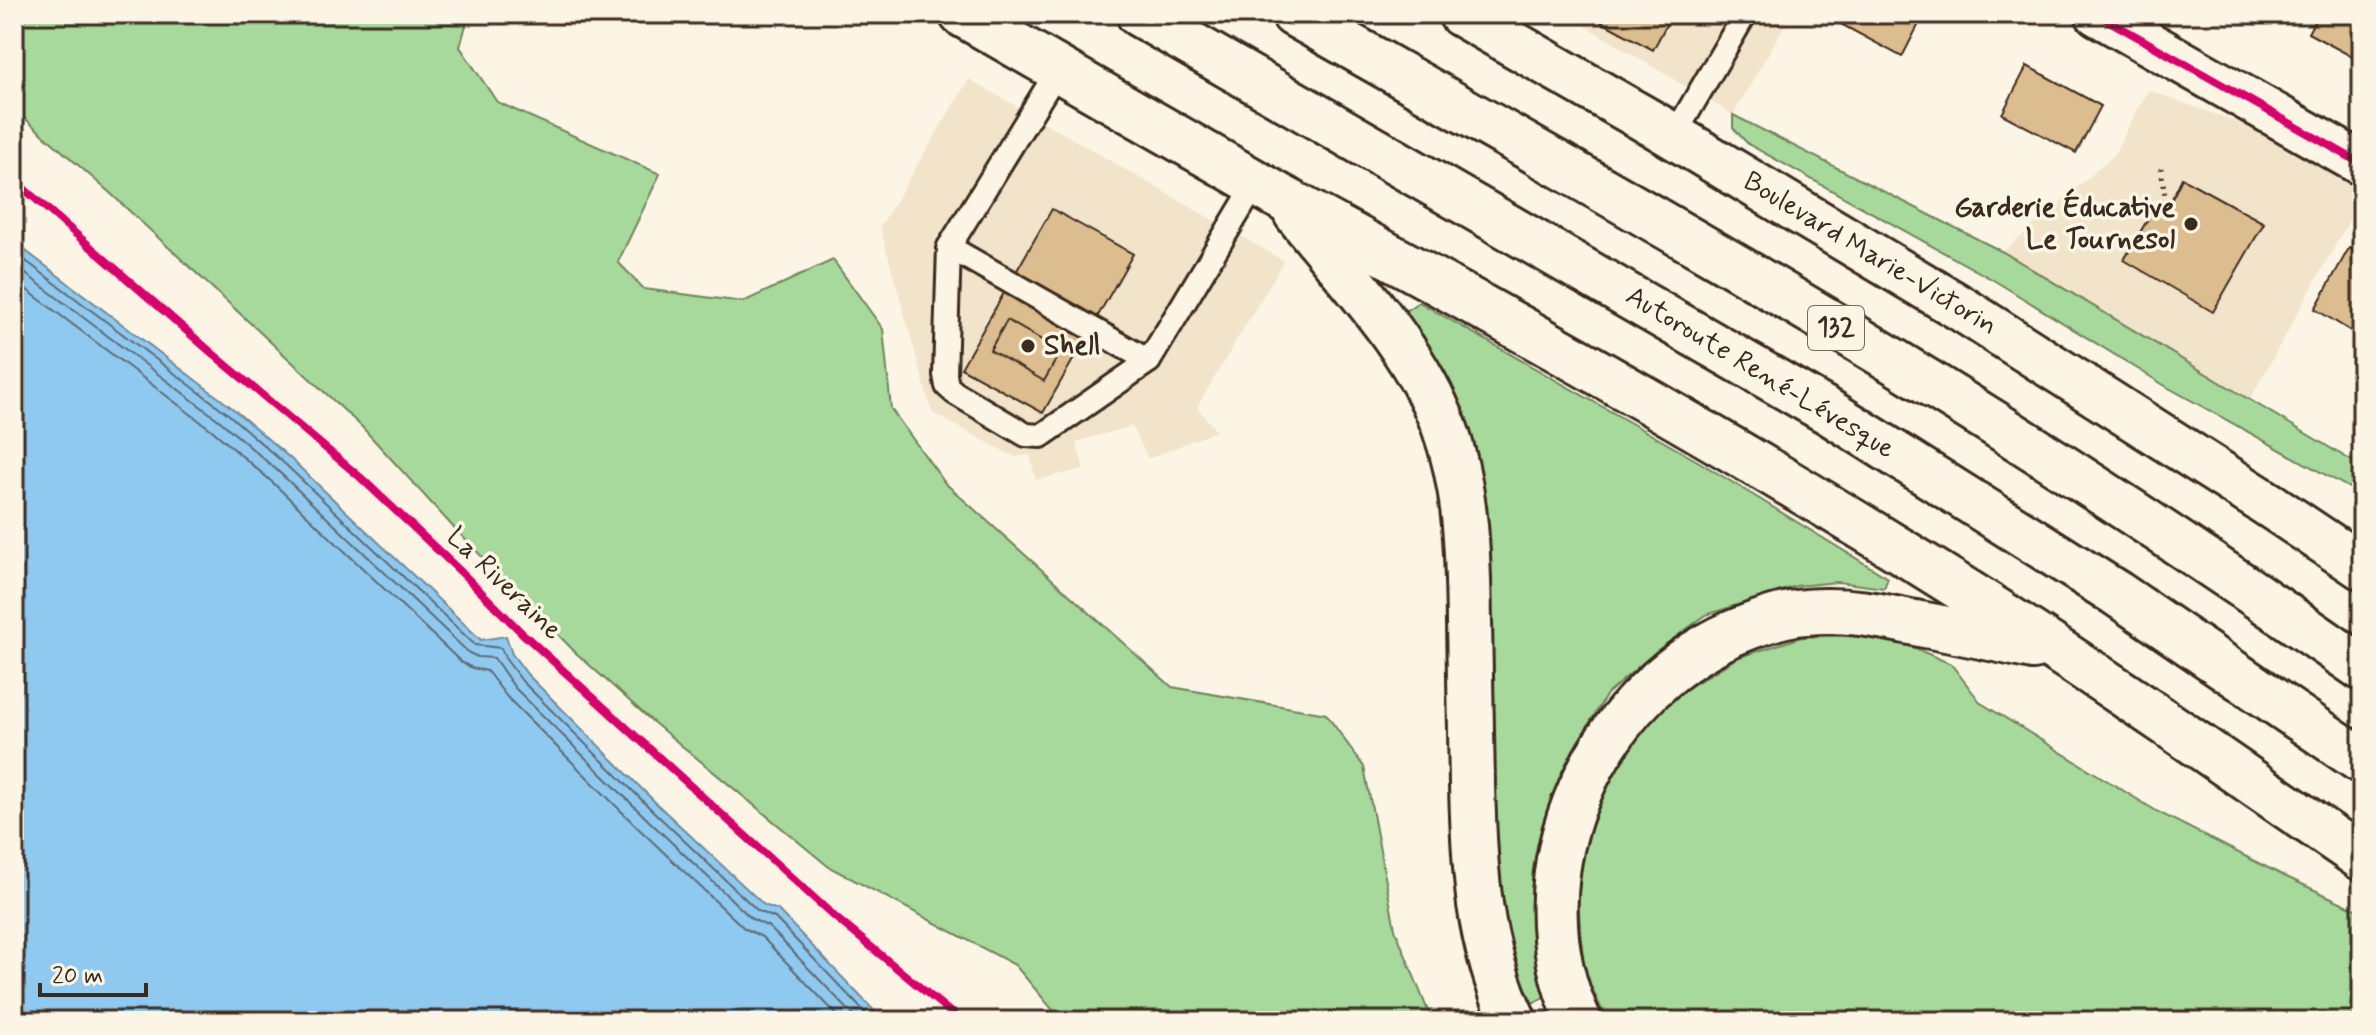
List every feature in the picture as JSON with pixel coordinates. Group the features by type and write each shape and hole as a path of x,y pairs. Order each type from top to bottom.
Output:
{"main road":[{"path":"962,14 1270,191 1670,413 1863,527 2055,651 2362,858"},
{"name":"Autoroute René-Lévesque","path":"1139,14 1816,404 2116,593 2362,761"},
{"name":"132","path":"1294,14 1730,264 2020,439 2362,668"},
{"name":"Boulevard Marie-Victorin","path":"1461,14 1509,26 1674,136 2016,342 2271,506"},
{"path":"1270,191 1409,357 1435,405 1453,457 1466,530 1469,570 1473,836 1478,900 1490,959 1514,1021"},
{"path":"2271,506 2362,539"},
{"path":"2271,506 2362,567"},
{"path":"1579,1021 1562,976 1555,927 1557,876 1568,823 1587,775 1613,729 1641,696 1676,666 1737,631 1784,615 1817,611 1878,614 2055,651"}],"street":[{"path":"2097,14 2362,164"}],"lane":[{"path":"1674,136 1736,17"},
{"path":"1058,70 949,247 947,386 1026,435 1041,436 1149,361 1270,191"},
{"path":"949,247 1149,361"}],"path":[{"path":"2161,168 2167,209"}],"shaded area":[{"path":"1565,14 1791,14 1733,115"},
{"path":"969,79 1284,261 1197,407 1216,431 1148,459 1132,426 1076,442 1084,469 1036,480 1030,455 1015,457 932,413 880,227"},
{"name":"Garderie Éducative Le Tournesol","path":"2148,90 2362,167 2362,197 2249,401 2003,252 2113,156"}],"green space":[{"path":"14,14 469,14 460,47 497,102 660,174 618,262 644,289 743,302 833,260 883,329 891,409 945,483 1172,687 1326,714 1364,767 1395,929 1432,1021 1062,1021 1015,965 829,867 653,722 576,653 455,529 362,427 109,192 14,109"},
{"path":"1733,115 2003,252 2362,467 2362,495 2167,387 1995,281 1748,144 1733,128"},
{"path":"1419,302 1701,463 1888,578 1884,588 1838,582 1796,586 1706,615 1654,653 1607,694 1572,752 1540,834 1535,907 1550,994 1533,1003 1516,977 1494,913 1487,665 1402,313"},
{"path":"1883,634 1951,664 1981,703 2158,812 2362,912 2362,1009 2344,1021 1607,1021 1584,971 1575,866 1602,784 1668,700 1737,658 1802,637"}],"water":[{"path":"14,242 231,407 291,459 481,640 506,636 512,654 528,675 764,905 778,910 884,1021 14,1021"}],"building":[{"path":"1604,14 1672,14 1653,50 1600,21"},
{"path":"1827,14 1924,14 1902,57"},
{"path":"2318,14 2362,14 2362,62 2308,33"},
{"path":"2027,66 2101,106 2076,153 2002,114"},
{"path":"2182,178 2264,223 2213,312 2124,260 2156,205 2167,209"},
{"path":"1052,209 1133,254 1043,413 961,368"},
{"path":"2349,248 2362,255 2362,319 2354,333 2315,309"},
{"path":"1007,320 1061,351 1044,381 990,350"}],"cycle path":[{"path":"2097,14 2362,164"},
{"name":"La Riveraine","path":"14,180 360,477 522,633 836,918 961,1021"}],"place":[{"name":"Garderie Éducative Le Tournesol","path":"2191,224"},
{"name":"Shell","path":"1028,346"}]}
